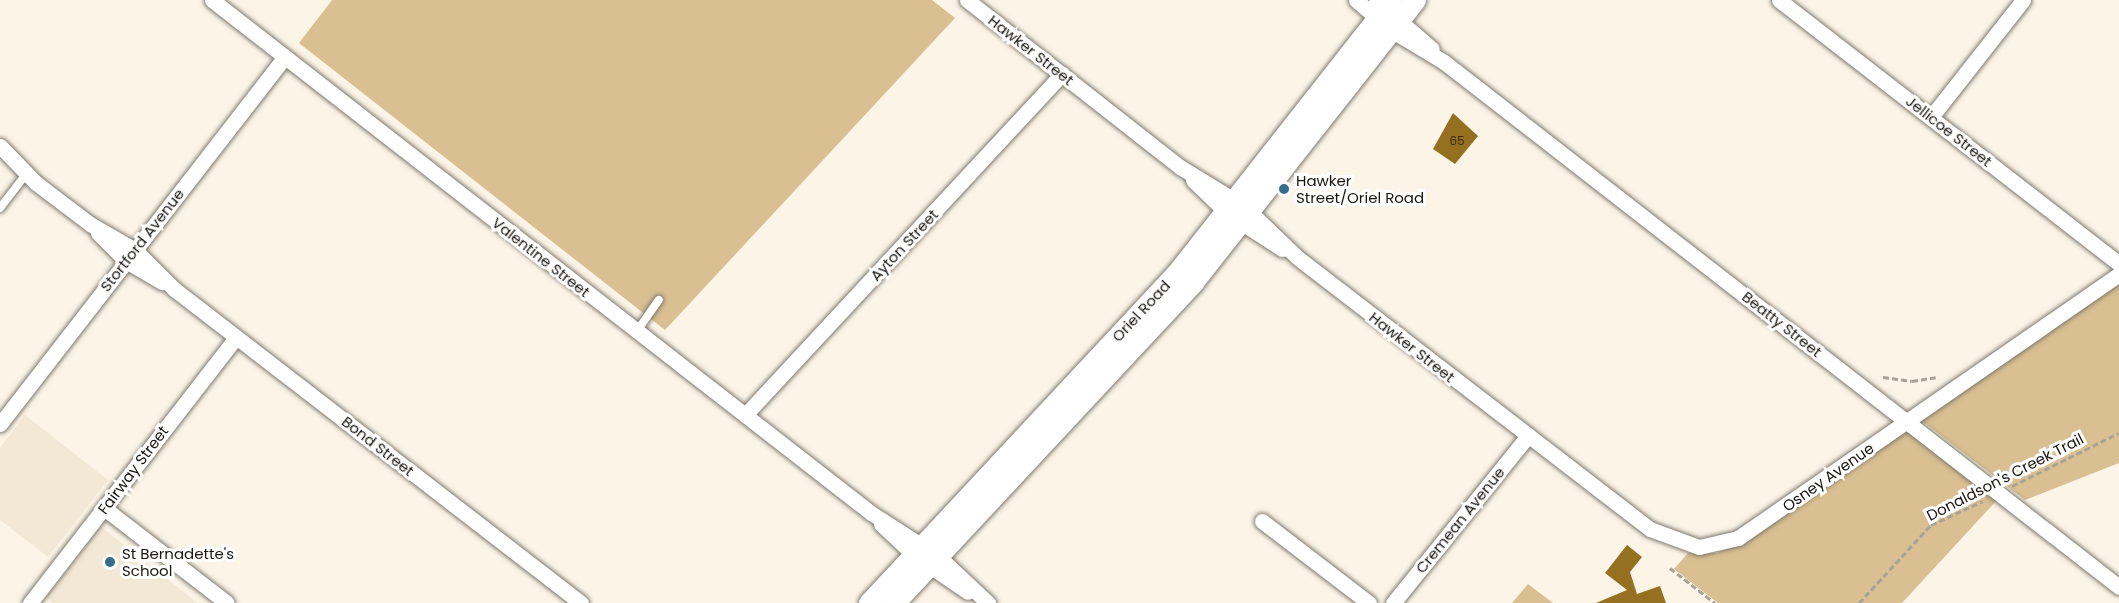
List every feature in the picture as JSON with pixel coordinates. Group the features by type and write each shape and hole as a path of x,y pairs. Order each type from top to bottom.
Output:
{"main road":[{"name":"Oriel Road","path":"894,603 926,556 1153,298 1238,212 1387,12 1415,0"},
{"name":"Oriel Road","path":"869,603 926,556"}],"street":[{"name":"Valentine Street","path":"212,0 987,603"},
{"name":"Hawker Street","path":"966,0 1527,437"},
{"name":"Beatty Street","path":"1356,0 1387,12 1444,63 2119,587"},
{"name":"Jellicoe Street","path":"1779,0 2119,264"},
{"path":"1931,117 2023,0"},
{"name":"Stortford Avenue","path":"0,424 285,56"},
{"name":"Ayton Street","path":"745,415 1062,74"},
{"name":"Bond Street","path":"0,146 27,173 130,256 581,603"},
{"name":"Osney Avenue","path":"1527,437 1650,529 1699,547 1738,538 2119,274"},
{"name":"Fairway Street","path":"30,603 236,336"},
{"name":"Cremean Avenue","path":"1393,603 1527,437"},
{"path":"104,508 227,603"},
{"path":"1262,521 1369,603"}],"lane":[{"path":"0,207 27,173"},
{"path":"637,331 660,300"}],"path":[{"path":"1883,377 1912,381 1936,377"},
{"name":"Donaldson's Creek Trail","path":"1859,603 1931,525 2119,433"},
{"path":"1670,568 1716,603"}],"shaded area":[{"path":"332,0 932,0 955,18 665,330 299,43"},
{"path":"2119,283 2119,463 2025,500 1921,420"},
{"path":"25,415 108,480 48,557 0,520 0,448"},
{"path":"1907,430 1997,500 1902,603 1718,603 1674,569 1688,553 1717,553 1745,541"},
{"name":"St Bernadette's School","path":"101,527 198,603 53,603 46,597"},
{"path":"1528,584 1553,603 1512,603"}],"building":[{"path":"1453,113 1478,136 1455,164 1433,149"},
{"path":"1627,545 1642,557 1630,572 1637,594 1660,586 1666,603 1596,603 1627,590 1605,573"}],"place":[{"name":"Hawker Street/Oriel Road","path":"1284,189"},
{"name":"St Bernadette's School","path":"110,562"}]}
